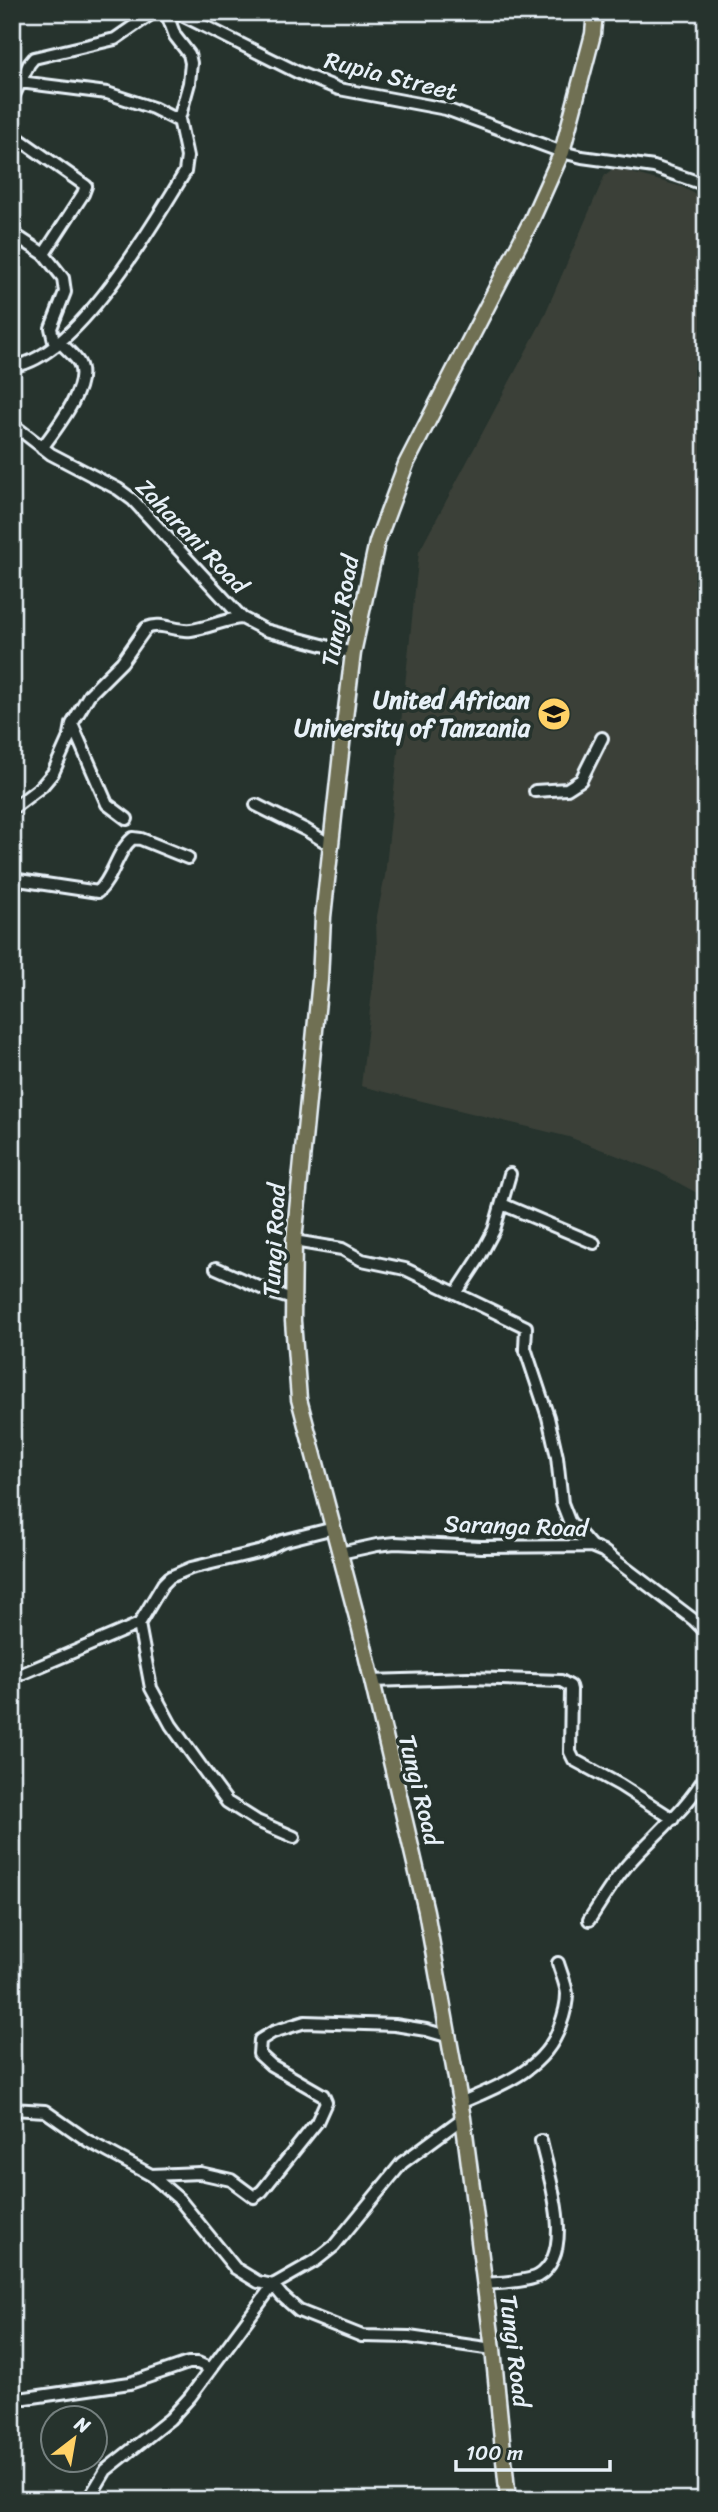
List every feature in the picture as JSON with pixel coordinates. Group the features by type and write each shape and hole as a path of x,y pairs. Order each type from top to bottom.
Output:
{"main road":[{"name":"Tungi Road","path":"508,2500 493,2349 450,2038 426,1912 334,1528 299,1399 293,1299 293,1241 338,777 353,653 377,542 406,464 527,231 562,152 587,59 595,12"}],"street":[{"path":"12,99 17,82 37,57 115,39 154,12"},
{"path":"12,366 33,359 58,344 76,327 133,257 185,172 187,157 179,121 191,63 189,54 175,36 166,12"},
{"name":"Rupia Street","path":"176,12 299,73 339,89 446,108 562,152 654,167 706,186"},
{"path":"12,71 29,64"},
{"path":"17,82 107,93 153,108 179,121"},
{"path":"12,134 86,186 44,254"},
{"path":"12,233 44,254 65,284 52,326 58,344 79,363 80,382 72,403 42,448"},
{"name":"Zaharani Road","path":"12,424 42,448 118,489 133,500 242,618 265,630 353,653"},
{"path":"12,809 42,786 53,773 72,724 92,691 122,662 146,628 161,625 193,630 242,618"},
{"path":"72,724 107,804 127,819"},
{"path":"535,791 567,789 581,780 602,738"},
{"path":"256,805 332,846"},
{"path":"12,879 98,891 114,869 126,844 133,838 188,858"},
{"path":"457,1292 494,1230 510,1174"},
{"path":"502,1204 594,1243"},
{"path":"293,1241 342,1249 362,1260 405,1269 526,1326 525,1348 553,1438 562,1503 569,1521 592,1546"},
{"path":"216,1268 293,1299"},
{"path":"12,1678 139,1624 170,1577 191,1568 334,1528"},
{"name":"Saranga Road","path":"340,1553 395,1544 481,1547 592,1546 603,1551 667,1598 706,1632"},
{"path":"139,1624 151,1688 171,1724 212,1783 226,1802 257,1821 294,1837"},
{"path":"371,1681 468,1678 561,1681 571,1690 570,1752 574,1760 673,1819"},
{"path":"589,1920 629,1863 673,1819 706,1775"},
{"path":"460,2103 512,2081 530,2068 549,2047 557,2035 566,2006 566,1991 558,1963"},
{"path":"151,2175 200,2173 231,2180 254,2196 262,2191 317,2122 326,2102 323,2095 271,2065 259,2054 260,2040 273,2032 305,2021 395,2025 426,2030 450,2038"},
{"path":"12,2109 46,2110 88,2141 151,2175 179,2199 235,2267 258,2282 273,2285 299,2311 362,2336 409,2337 493,2349"},
{"path":"88,2500 106,2470 170,2419 190,2397 273,2285 315,2261 334,2246 402,2163 463,2118"},
{"path":"483,2284 535,2278 546,2269 553,2253 558,2239 555,2195 547,2175 541,2141"},
{"path":"12,2400 130,2383 188,2363 198,2363 211,2369"}],"shaded area":[{"name":"United African University of Tanzania","path":"614,168 682,187 706,200 706,1198 657,1171 569,1137 361,1086 377,950 376,921 385,876 419,552 542,321 605,175"}],"place":[{"name":"United African University of Tanzania","path":"554,714"}]}
